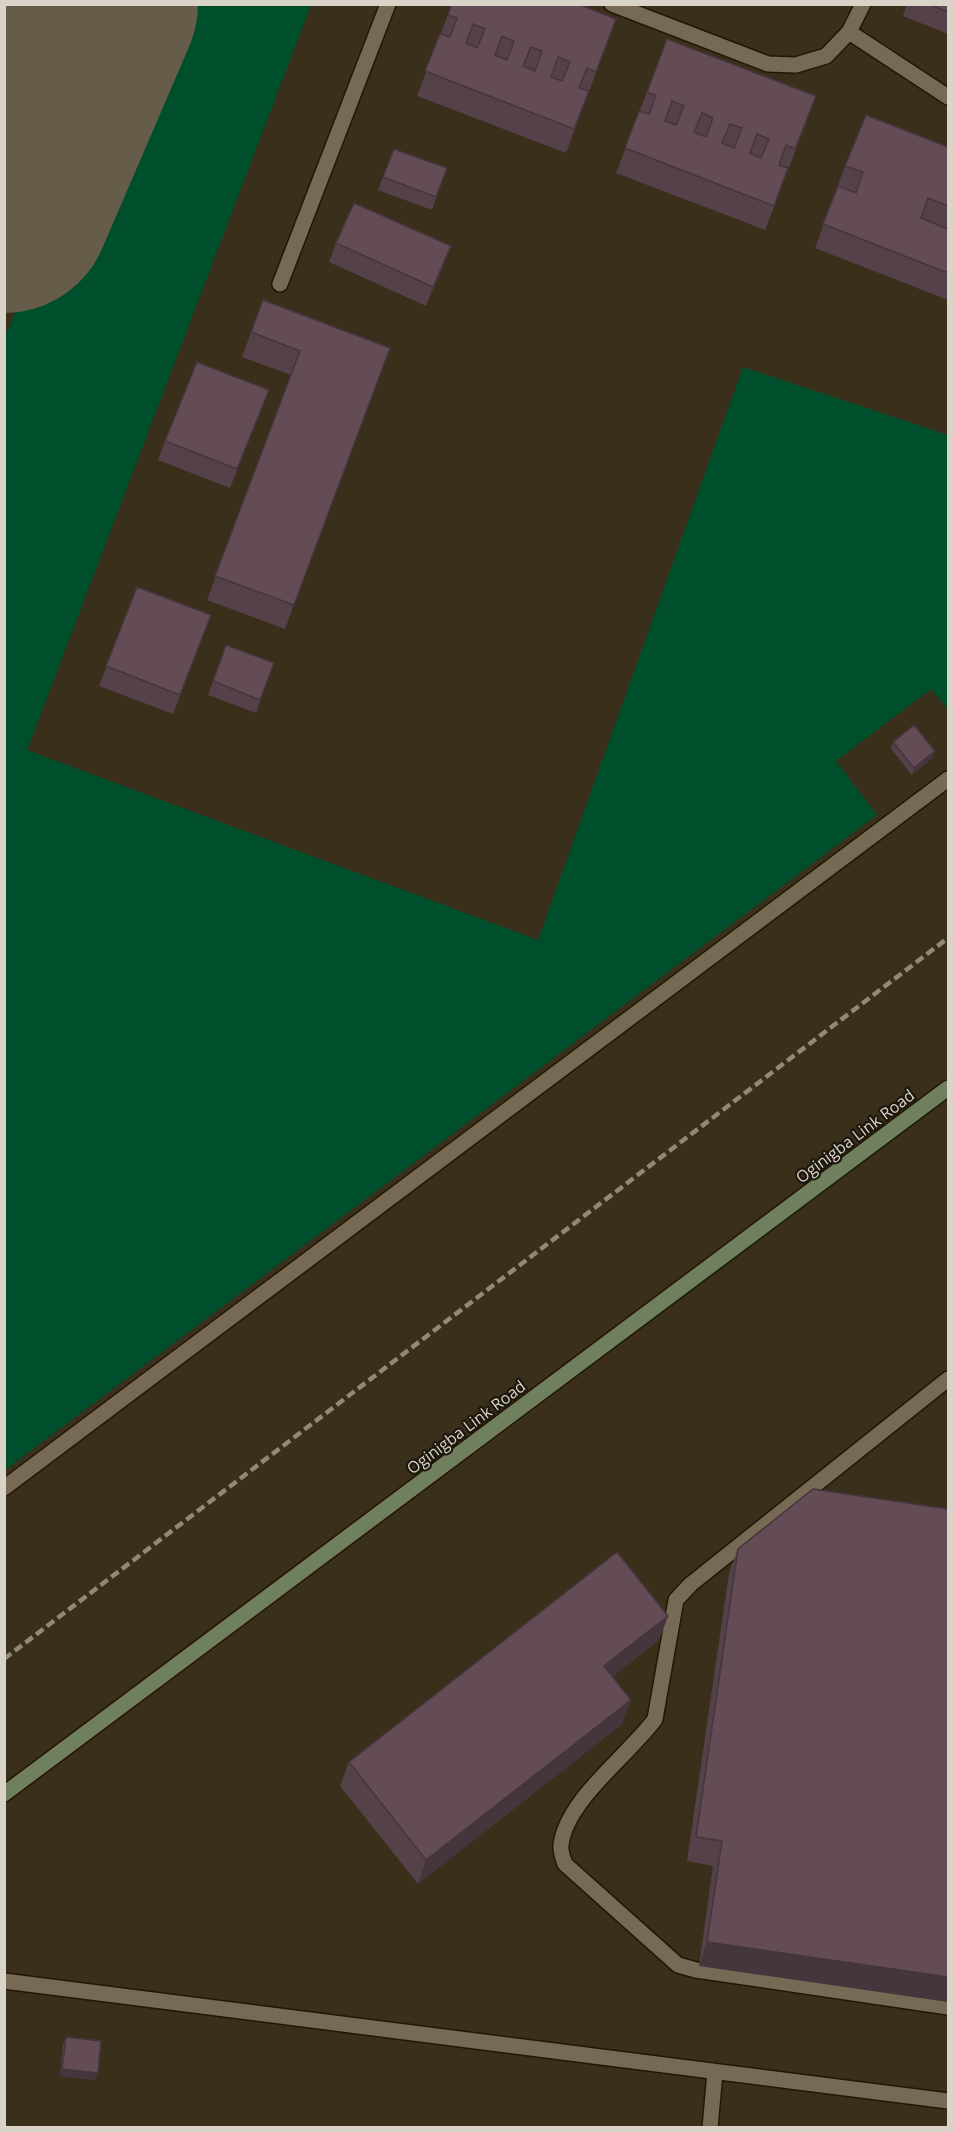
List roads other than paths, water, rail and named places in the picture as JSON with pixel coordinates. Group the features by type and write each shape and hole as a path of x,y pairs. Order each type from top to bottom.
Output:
{"street":[{"path":"280,284 388,4"},
{"path":"612,4 768,64 796,64 826,56 849,32 863,4"},
{"path":"849,32 948,97"},
{"path":"4,1488 948,779"},
{"name":"Oginigba Link Road","path":"4,1794 948,1089"},
{"path":"948,1379 691,1584 676,1600 655,1719 645,1734 584,1797 570,1818 561,1846 565,1864 678,1965 696,1970 948,2007"},
{"path":"4,1981 948,2101"},
{"path":"710,2127 715,2072"}],"railway":[{"path":"4,1659 948,938"}]}
